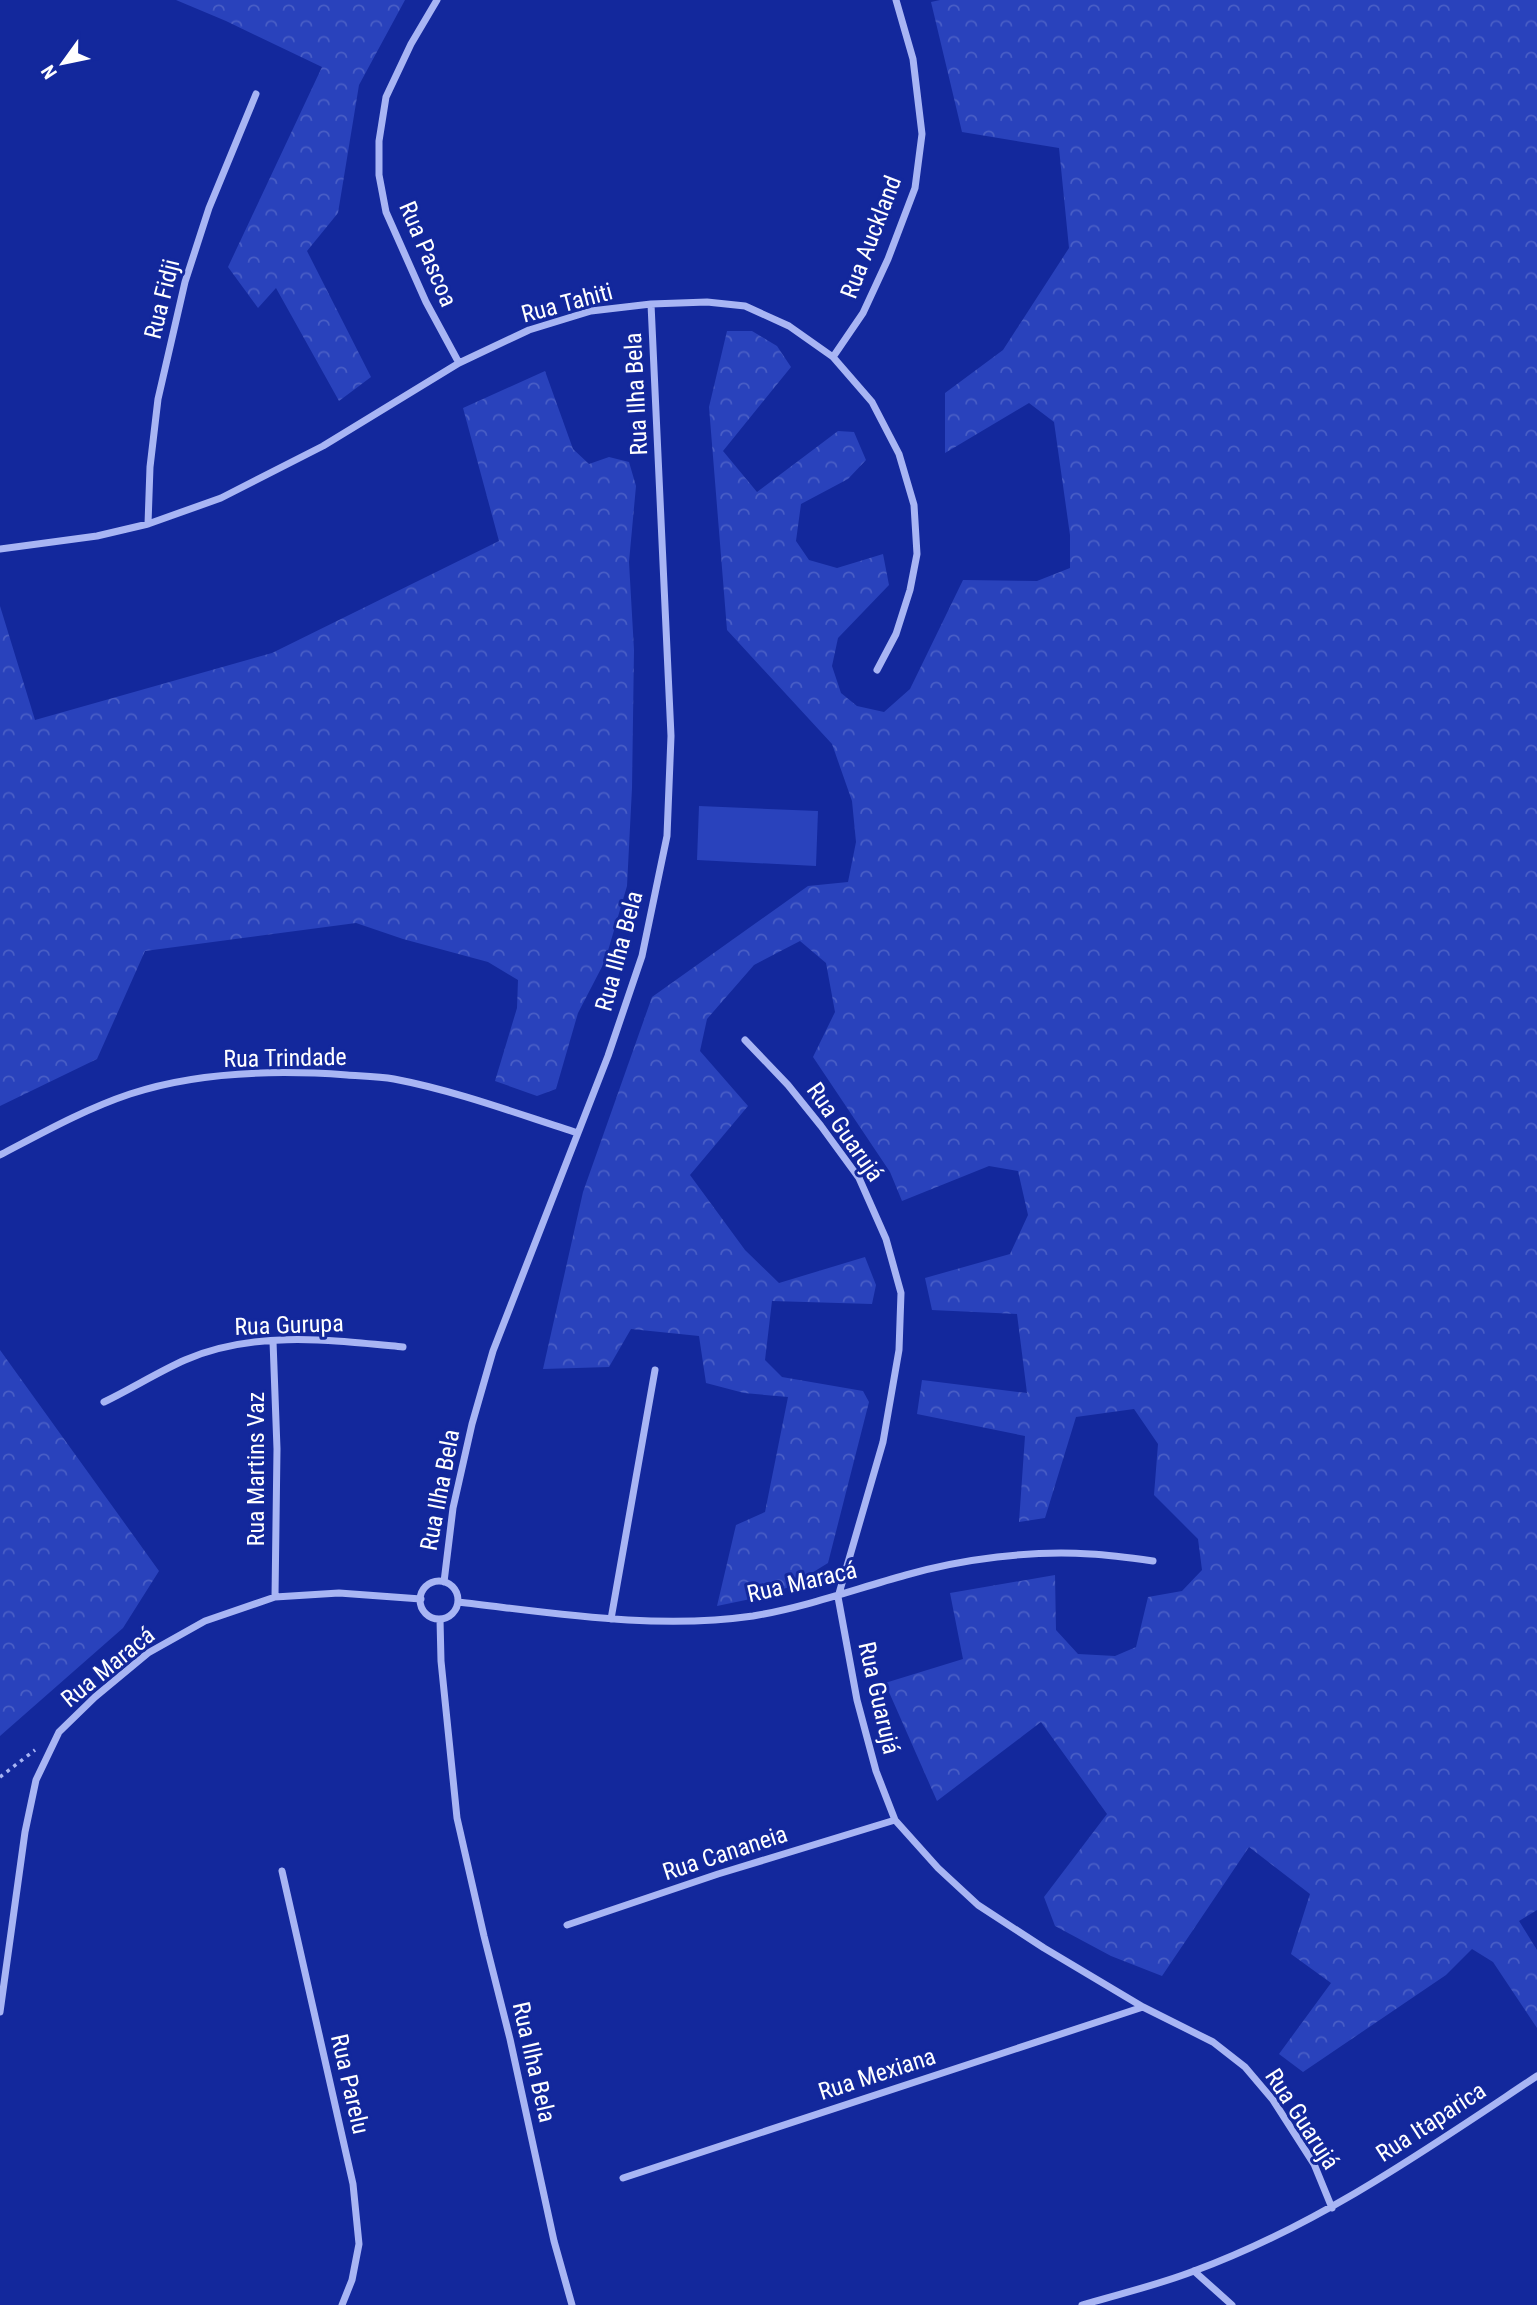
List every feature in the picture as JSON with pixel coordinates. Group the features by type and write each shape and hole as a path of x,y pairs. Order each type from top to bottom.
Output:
{"street":[{"name":"Rua Pascoa","path":"437,0 411,44 386,97 379,141 379,175 386,212 426,302 459,363"},
{"name":"Rua Auckland","path":"834,357 863,313 888,259 915,188 922,134 913,59 896,0"},
{"name":"Rua Fidji","path":"148,524 150,467 158,399 185,282 209,208 256,94"},
{"name":"Rua Tahiti","path":"0,549 97,536 148,524 221,498 323,446 459,363 541,326 591,312 651,304 707,302 745,306 789,326 834,357 872,402 899,454 914,505 917,554 911,590 896,634 877,670"},
{"name":"Rua Ilha Bela","path":"443,1582 453,1507 472,1424 493,1351 608,1056 642,956 667,836 671,736 651,304"},
{"name":"Rua Guarujá","path":"745,1040 788,1085 859,1178 886,1239 901,1293 899,1350 883,1442 838,1597 857,1700 876,1771 895,1820 938,1868 978,1905 1143,2007 1213,2042 1245,2067 1273,2100 1307,2154 1332,2208"},
{"name":"Rua Trindade","path":"0,1155 73,1118 131,1094 235,1074 307,1072 393,1078 483,1102 578,1133"},
{"name":"Rua Gurupa","path":"104,1402 186,1360 224,1347 273,1341 325,1339 404,1347"},
{"name":"Rua Martins Vaz","path":"273,1341 278,1449 275,1597"},
{"path":"611,1619 655,1370"},
{"name":"Rua Maracá","path":"458,1602 611,1619 690,1622 752,1616 838,1597 907,1574 965,1563 1027,1555 1089,1553 1153,1561"},
{"path":"437,1581 443,1582 454,1588 458,1602 451,1615 440,1619 424,1611 421,1599 426,1587 437,1581"},
{"name":"Rua Maracá","path":"0,2012 24,1832 36,1780 59,1732 95,1697 148,1653 205,1621 275,1597 339,1593 421,1599"},
{"name":"Rua Ilha Bela","path":"440,1619 441,1661 457,1818 510,2039 554,2241 572,2305"},
{"name":"Rua Cananeia","path":"567,1925 718,1874 895,1820"},
{"name":"Rua Parelu","path":"282,1871 353,2184 359,2244 352,2280 342,2305"},
{"name":"Rua Mexiana","path":"623,2178 1143,2007"},
{"name":"Rua Itaparica","path":"1082,2305 1194,2271 1332,2208 1406,2163 1537,2076"},
{"path":"1194,2271 1232,2305"}],"path":[{"path":"0,1777 39,1747"}],"green space":[{"path":"176,0 405,0 359,85 338,213 307,251 371,377 339,401 276,288 258,308 228,267 322,67"},
{"path":"1537,0 1537,1910 1519,1921 1537,1950 1537,2028 1493,1962 1472,1949 1446,1975 1303,2072 1279,2054 1331,1983 1291,1954 1310,1894 1249,1847 1162,1976 1111,1956 1055,1926 1044,1897 1107,1814 1041,1722 937,1801 885,1683 963,1659 950,1593 1055,1575 1056,1630 1078,1654 1115,1656 1136,1647 1148,1597 1182,1591 1202,1570 1198,1539 1154,1495 1158,1444 1134,1409 1076,1417 1045,1518 1019,1522 1025,1436 917,1414 922,1380 1027,1393 1017,1314 932,1310 925,1278 1010,1254 1028,1215 1018,1171 989,1166 902,1201 890,1172 813,1057 835,1012 826,963 800,941 754,965 707,1019 700,1051 748,1106 690,1175 745,1250 779,1283 865,1257 876,1285 872,1304 772,1301 765,1360 782,1377 863,1391 869,1402 828,1563 789,1587 760,1597 717,1606 736,1525 765,1512 788,1397 744,1393 706,1383 699,1336 631,1329 609,1367 543,1369 583,1192 652,997 808,886 848,882 856,842 852,801 832,744 727,630 709,407 727,331 752,331 777,346 791,367 723,451 757,492 838,431 854,432 866,460 848,479 801,504 796,541 809,560 837,568 883,554 889,585 838,638 832,666 841,693 857,706 884,712 910,689 963,580 1037,581 1070,568 1070,535 1054,422 1029,403 945,453 945,393 1003,350 1069,248 1059,148 962,132 931,2"},
{"path":"545,371 573,449 589,464 609,457 629,462 636,486 629,562 634,650 627,886 605,961 578,1013 556,1089 537,1096 495,1081 517,1008 518,980 488,962 356,923 145,951 97,1059 0,1106 0,606 35,720 272,653 499,541 463,408"},
{"path":"699,806 818,811 816,866 697,860"},
{"path":"0,1350 159,1571 123,1628 0,1736"}]}
